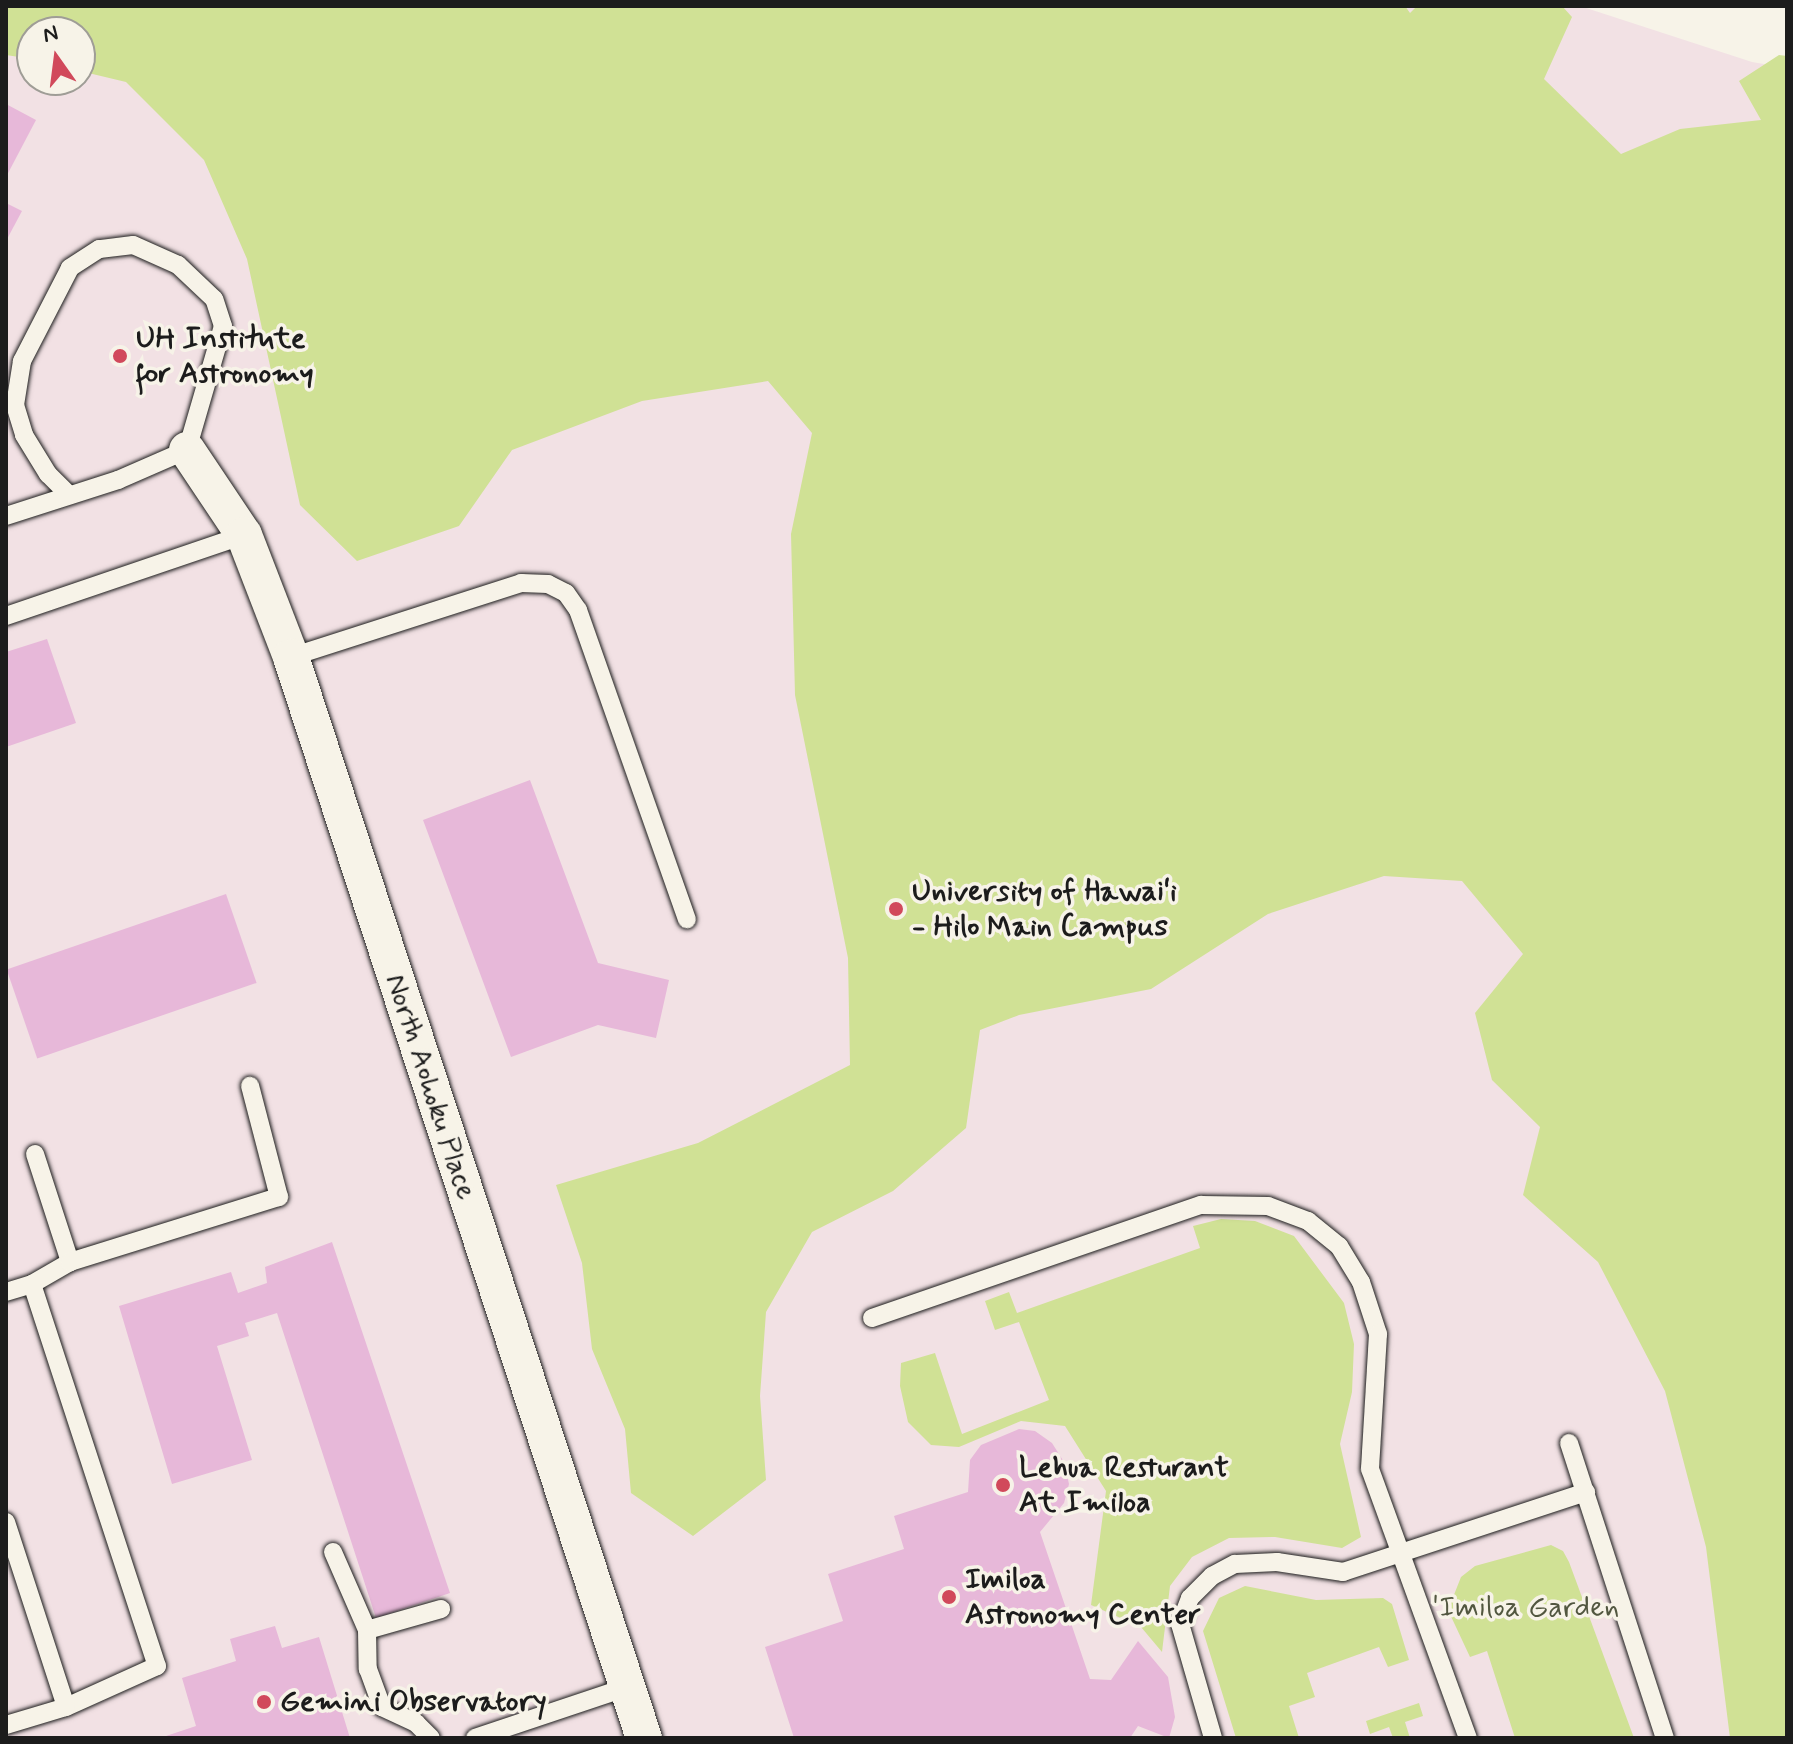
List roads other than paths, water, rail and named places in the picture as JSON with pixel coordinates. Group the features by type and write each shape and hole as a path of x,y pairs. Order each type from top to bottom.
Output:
{"street":[{"name":"North Aohoku Place","path":"187,450 244,535 291,657 644,1738"}],"lane":[{"path":"6,516 69,495 187,450 223,326 214,299 178,265 133,245 99,249 70,268 22,361 15,405 24,435 48,474 69,495"},
{"path":"6,616 244,535"},
{"path":"291,657 521,583 548,584 566,593 578,610 687,919"},
{"path":"6,1292 32,1284 70,1262 279,1197 250,1086"},
{"path":"35,1154 70,1262"},
{"path":"872,1318 1201,1205 1268,1206 1308,1221 1339,1246 1361,1282 1378,1334 1370,1469 1468,1738"},
{"path":"6,1725 66,1707 157,1666 32,1284"},
{"path":"1569,1443 1665,1738"},
{"path":"1213,1738 1180,1624 1190,1598 1235,1564 1277,1562 1343,1572 1586,1492"},
{"path":"6,1522 66,1707"},
{"path":"333,1552 367,1630 368,1669 382,1707 416,1723 431,1738"},
{"path":"367,1630 441,1609"},
{"path":"475,1738 627,1687"}],"place":[{"name":"UH Institute for Astronomy","path":"120,356"},
{"name":"University of Hawaiʻi - Hilo Main Campus","path":"896,909"},
{"name":"Lehua Resturant At Imiloa","path":"1003,1485"},
{"name":"Imiloa Astronomy Center","path":"949,1597"},
{"name":"Gemini Observatory","path":"264,1702"}],"park label":[{"name":"'Imiloa Garden","path":"1526,1608"}]}
